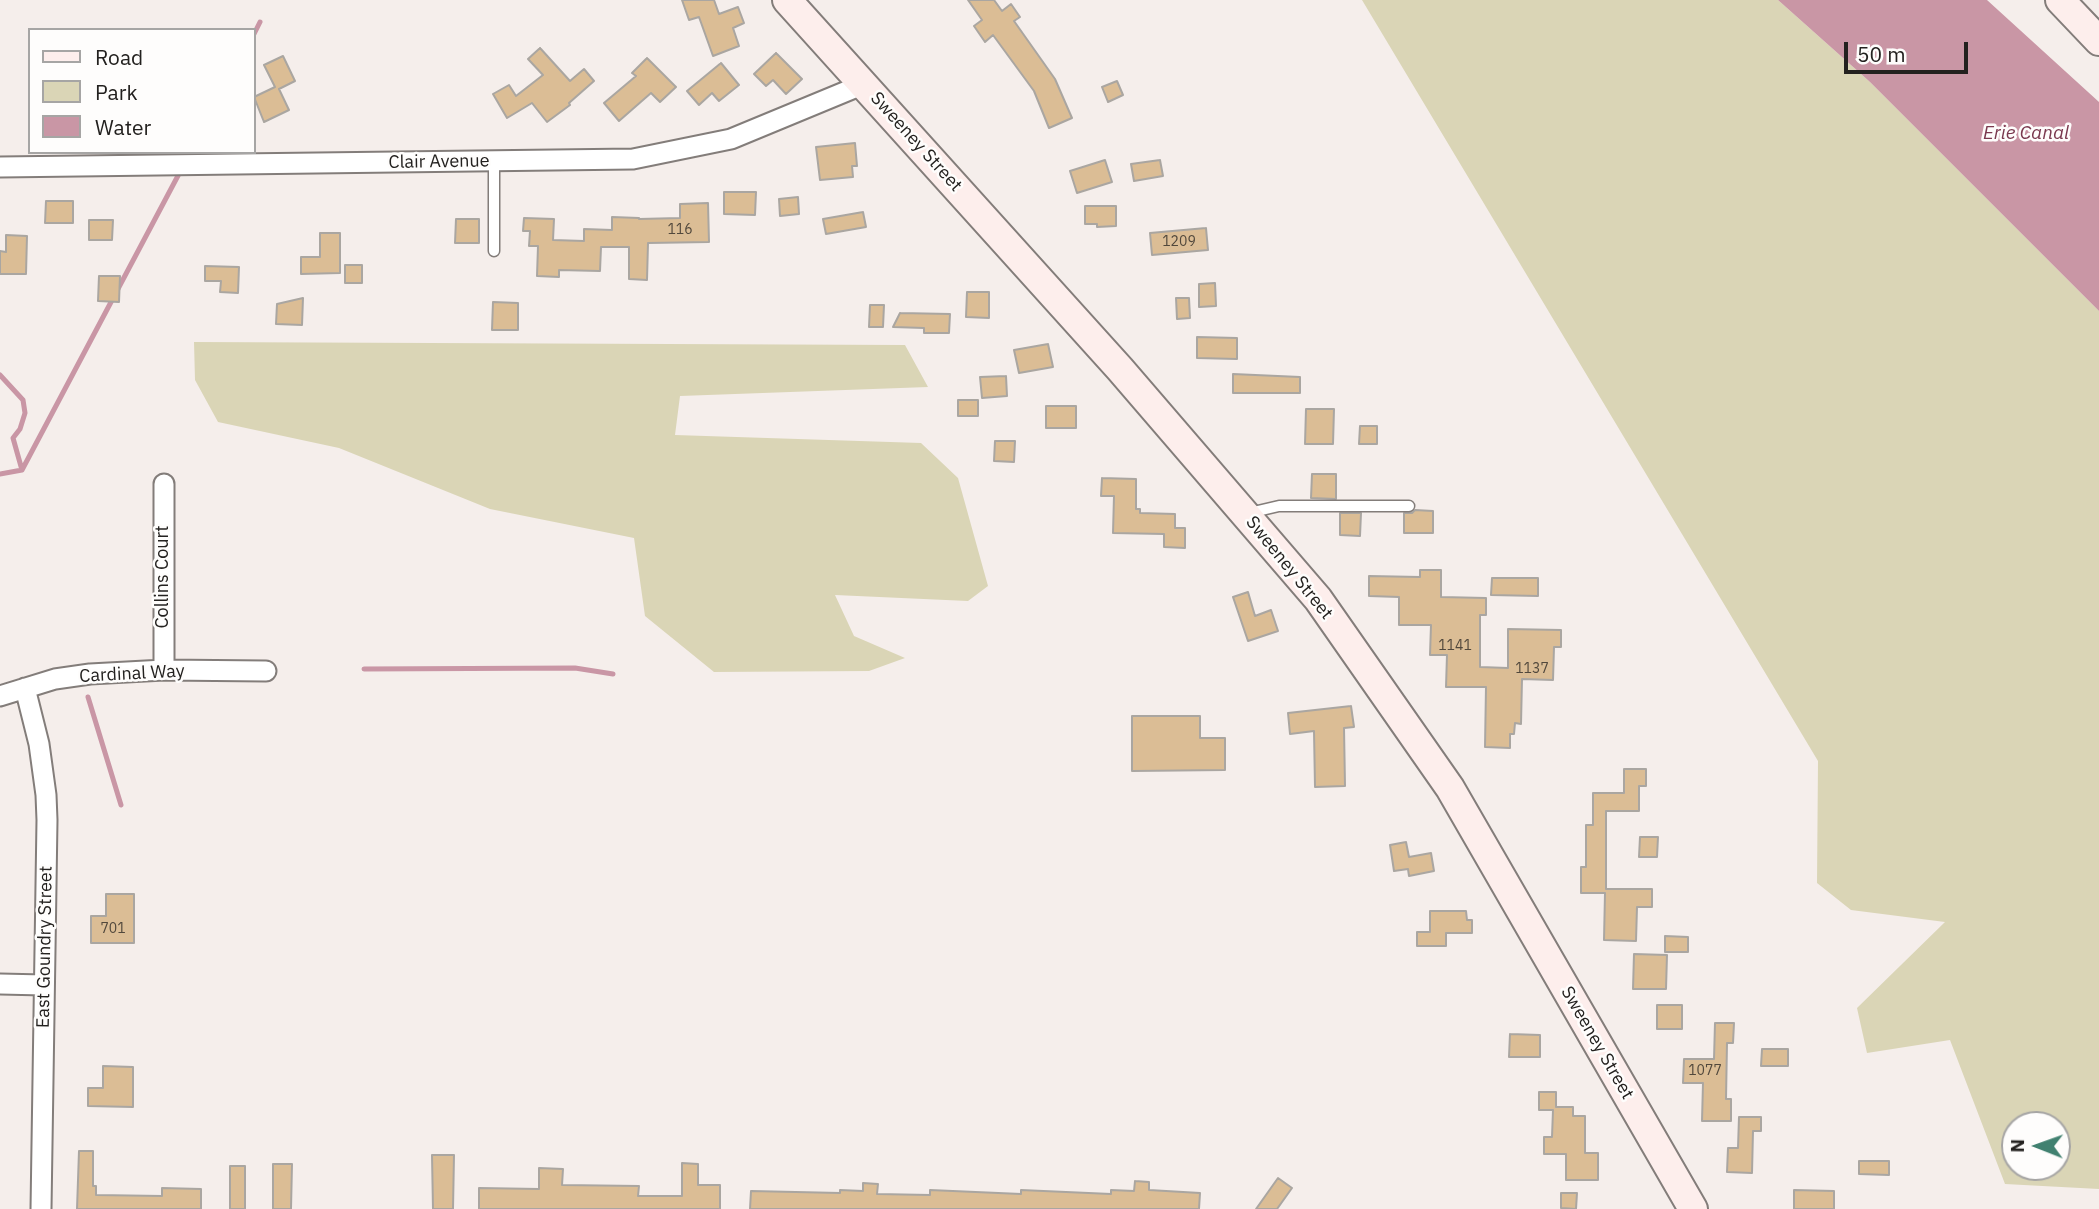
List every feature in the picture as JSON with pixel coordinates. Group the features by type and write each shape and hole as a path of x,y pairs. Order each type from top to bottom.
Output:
{"street":[{"name":"Sweeney Street","path":"787,0 1120,369 1318,599 1450,788 1693,1209"},
{"path":"2060,0 2099,41"},
{"name":"Clair Avenue","path":"0,167 633,159 731,139 864,84"},
{"name":"Collins Court","path":"164,484 164,670"},
{"name":"Cardinal Way","path":"0,695 55,679 90,674 164,670 266,671"},
{"name":"East Goundry Street","path":"25,688 39,744 46,795 41,1209"},
{"path":"0,984 44,985"}],"lane":[{"path":"494,161 494,251"},
{"path":"1245,515 1279,506 1409,506"}],"green space":[{"path":"1362,0 1778,0 1870,82 2099,311 2099,1189 2005,1184 2004,1181 2071,1181 2071,1111 2001,1111 2001,1174 1950,1040 1867,1053 1857,1008 1945,922 1851,910 1817,883 1818,761"},
{"path":"194,342 905,345 928,387 680,396 675,435 921,443 958,478 988,586 968,601 835,595 854,636 905,658 869,671 714,672 645,616 634,538 490,509 339,448 218,422 195,380"}],"water":[{"name":"Erie Canal","path":"1778,0 1987,0 2099,102 2099,311 1870,82"}],"building":[{"path":"682,0 714,0 719,14 738,7 744,23 733,28 739,46 713,56 699,17 689,20"},
{"path":"968,0 994,0 1002,11 1011,4 1020,17 1014,21 1055,79 1072,118 1049,128 1034,91 993,35 985,42 974,26 982,20"},
{"path":"540,48 570,81 584,69 594,81 569,103 570,105 547,122 532,103 507,118 493,94 509,85 516,96 543,75 528,59"},
{"path":"776,53 802,79 786,94 773,80 766,86 754,74"},
{"path":"283,56 295,81 279,89 289,110 264,122 256,96 275,87 264,65"},
{"path":"647,58 676,87 660,102 651,93 619,121 604,103 636,76 632,73"},
{"path":"721,63 739,85 719,101 712,93 699,105 687,91"},
{"path":"1117,81 1123,95 1108,102 1102,87"},
{"path":"855,143 857,166 852,166 853,177 820,180 816,147"},
{"path":"1105,160 1112,182 1077,193 1070,171"},
{"path":"1160,160 1163,176 1134,181 1131,164"},
{"path":"724,192 756,192 755,215 724,214"},
{"path":"798,197 799,214 780,216 779,199"},
{"path":"46,201 73,201 73,223 45,223"},
{"path":"708,203 709,242 648,243 647,280 629,279 629,247 601,247 600,271 559,270 559,277 537,276 538,246 529,246 530,231 523,231 524,218 554,219 553,240 584,241 584,229 612,230 612,217 680,218 680,204"},
{"path":"1085,206 1116,206 1116,226 1097,227 1097,224 1085,224"},
{"path":"863,212 866,227 826,234 823,219"},
{"path":"456,219 479,219 479,243 455,243"},
{"path":"89,220 113,220 112,240 89,240"},
{"path":"1206,228 1208,250 1152,255 1150,233"},
{"path":"320,233 340,233 340,273 301,274 301,257 320,257"},
{"path":"6,235 27,236 26,274 0,274 0,251 6,252"},
{"path":"345,265 362,265 362,283 345,283"},
{"path":"205,266 239,267 238,293 220,292 221,281 205,281"},
{"path":"99,276 120,276 119,302 98,301"},
{"path":"1215,283 1216,306 1199,307 1199,284"},
{"path":"967,292 989,292 989,318 966,317"},
{"path":"303,298 302,325 276,324 277,304"},
{"path":"1176,298 1189,298 1190,318 1177,319"},
{"path":"493,302 518,303 518,330 492,330"},
{"path":"870,305 884,305 883,327 869,327"},
{"path":"900,313 950,314 949,333 924,333 924,328 893,327"},
{"path":"1197,337 1237,338 1237,359 1197,358"},
{"path":"1048,344 1053,367 1019,373 1014,350"},
{"path":"1233,374 1300,377 1300,393 1233,393"},
{"path":"1006,376 1007,396 982,398 980,377"},
{"path":"958,400 978,400 978,416 958,416"},
{"path":"1046,406 1076,406 1076,428 1046,428"},
{"path":"1306,409 1334,409 1333,444 1305,444"},
{"path":"1360,426 1377,426 1377,444 1359,444"},
{"path":"995,441 1015,441 1014,462 994,461"},
{"path":"1312,474 1336,474 1336,499 1311,498"},
{"path":"1102,478 1136,479 1136,509 1140,509 1140,513 1175,514 1175,528 1185,528 1185,548 1164,547 1164,534 1113,533 1114,496 1101,496"},
{"path":"1415,510 1433,511 1433,533 1404,533 1404,513 1412,513"},
{"path":"1340,513 1361,513 1360,536 1340,535"},
{"path":"1420,570 1441,570 1441,597 1486,598 1486,615 1480,615 1480,667 1508,668 1508,629 1561,630 1561,647 1554,647 1553,680 1522,679 1521,724 1515,723 1514,734 1510,734 1510,748 1485,747 1486,687 1446,687 1447,655 1430,655 1431,625 1399,625 1399,597 1369,596 1369,576 1420,577"},
{"path":"1492,578 1538,578 1538,596 1491,595"},
{"path":"1248,592 1255,616 1271,610 1278,631 1248,641 1233,597"},
{"path":"1351,706 1354,727 1344,728 1345,786 1315,787 1314,731 1290,734 1288,713"},
{"path":"1132,716 1200,716 1200,738 1225,738 1225,770 1132,771"},
{"path":"1624,769 1646,769 1646,786 1639,786 1639,811 1606,811 1606,889 1652,889 1652,907 1637,907 1636,941 1604,940 1605,893 1581,893 1581,867 1586,867 1586,825 1593,825 1593,793 1624,793"},
{"path":"1640,837 1658,837 1657,857 1639,857"},
{"path":"1406,842 1409,857 1431,853 1434,871 1409,876 1408,869 1394,871 1390,845"},
{"path":"106,894 134,894 134,943 91,943 91,916 106,916"},
{"path":"1430,911 1466,911 1467,920 1472,920 1472,933 1446,933 1446,946 1417,946 1417,932 1430,932"},
{"path":"1665,936 1688,937 1688,952 1665,952"},
{"path":"1634,954 1667,955 1666,989 1633,989"},
{"path":"1657,1005 1682,1005 1682,1029 1657,1029"},
{"path":"1715,1023 1734,1023 1733,1043 1727,1043 1726,1099 1731,1099 1731,1121 1702,1121 1703,1083 1683,1083 1684,1059 1714,1059"},
{"path":"1510,1034 1540,1035 1540,1057 1509,1057"},
{"path":"1762,1049 1788,1049 1788,1066 1761,1066"},
{"path":"103,1066 133,1067 133,1107 88,1106 88,1088 103,1088"},
{"path":"1539,1092 1556,1092 1556,1107 1573,1107 1573,1116 1585,1116 1585,1153 1598,1153 1598,1180 1566,1180 1566,1154 1544,1154 1544,1137 1552,1137 1553,1110 1539,1110"},
{"path":"1739,1117 1761,1117 1761,1131 1753,1131 1752,1173 1727,1172 1728,1148 1738,1148"},
{"path":"79,1151 93,1151 93,1186 96,1186 96,1195 162,1196 162,1188 201,1189 201,1209 77,1209"},
{"path":"432,1155 454,1155 453,1209 433,1209"},
{"path":"1859,1161 1889,1161 1889,1175 1859,1174"},
{"path":"682,1163 698,1164 698,1185 720,1185 720,1209 479,1209 479,1188 539,1189 539,1168 563,1169 562,1185 639,1186 638,1196 682,1196"},
{"path":"273,1164 292,1164 291,1209 273,1209"},
{"path":"230,1166 245,1166 245,1209 230,1209"},
{"path":"1278,1178 1292,1188 1277,1209 1256,1209"},
{"path":"1135,1181 1149,1182 1149,1190 1200,1193 1199,1209 750,1209 751,1191 840,1193 840,1190 863,1191 863,1183 878,1184 877,1194 930,1195 930,1190 1021,1194 1021,1190 1111,1194 1111,1190 1134,1191"},
{"path":"1794,1190 1834,1191 1834,1209 1794,1209"},
{"path":"1561,1193 1577,1193 1576,1209 1561,1208"}],"waterway":[{"path":"256,30 260,22"},
{"path":"0,375 23,400 25,413 20,429 13,438 22,470 181,170"},
{"path":"0,474 22,470"},
{"path":"364,669 575,668 613,674"},
{"path":"88,697 121,805"}]}
